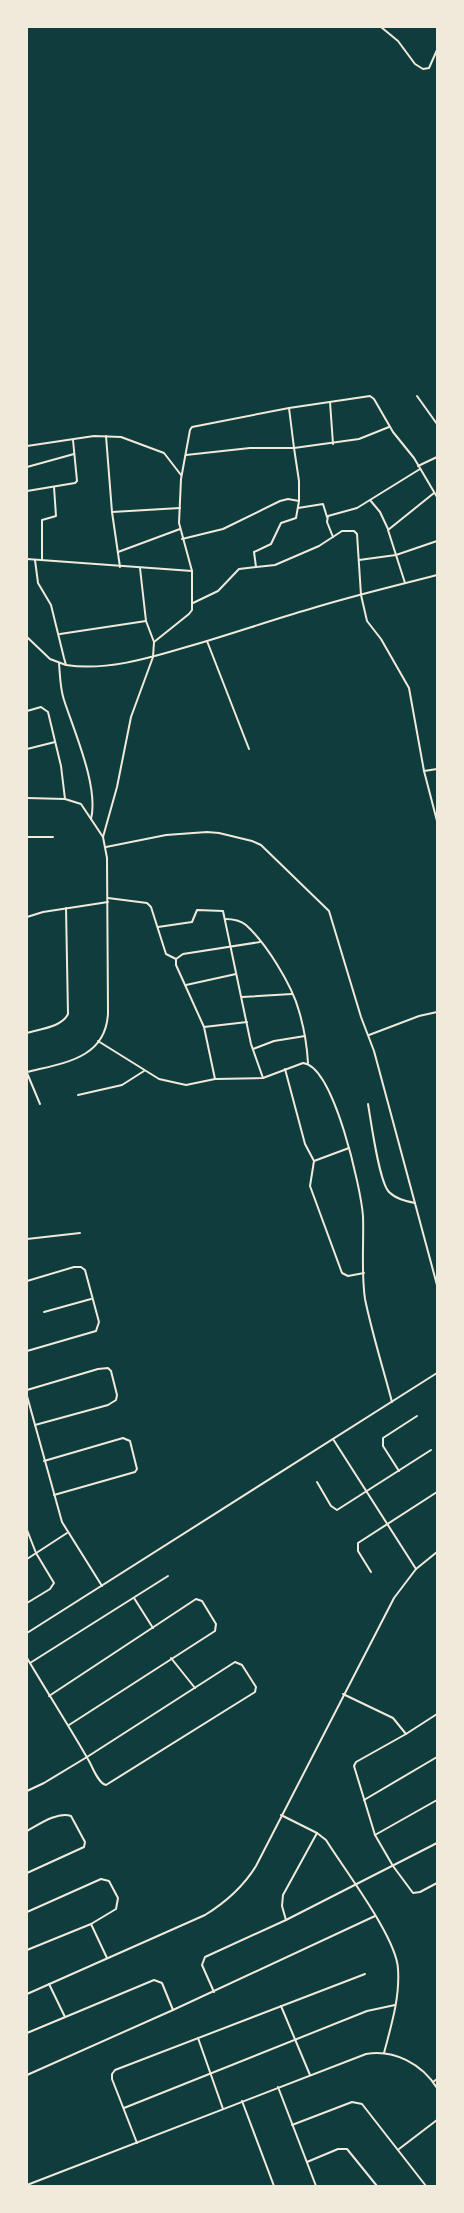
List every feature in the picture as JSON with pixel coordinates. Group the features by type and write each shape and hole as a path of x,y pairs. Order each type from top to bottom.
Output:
{"street":[{"path":"381,27 398,41 416,64 423,69 428,68 437,50"},
{"path":"154,642 189,614 193,603 192,571 180,529 181,475 186,455 189,432 192,427 289,408 370,396 420,469 437,497"},
{"path":"417,396 437,424"},
{"path":"330,402 333,444"},
{"path":"256,567 254,552 271,544 281,524 296,518 300,486 289,408"},
{"path":"186,455 250,448 294,448 333,444 364,438 390,427"},
{"path":"27,446 106,436 121,437 159,450 171,460 181,475"},
{"path":"106,436 112,512 120,567"},
{"path":"27,491 73,484 77,481 73,440"},
{"path":"27,467 74,454"},
{"path":"418,466 437,457"},
{"path":"327,518 352,510 420,469"},
{"path":"42,560 42,520 56,516 54,487"},
{"path":"388,530 434,493"},
{"path":"182,539 223,529 280,501 288,499 299,501"},
{"path":"370,500 380,512 388,530 405,583"},
{"path":"298,508 323,504 334,536"},
{"path":"112,512 180,508"},
{"path":"118,552 180,529"},
{"path":"193,603 218,591 239,569 275,565 319,546 346,530 354,531 357,534 361,595 367,620 381,638 409,688 424,771 437,821"},
{"path":"359,560 396,555 437,541"},
{"path":"27,559 120,567 192,571"},
{"path":"35,560 38,583 51,605 60,634 66,665"},
{"path":"103,837 117,787 131,717 153,657 154,642 146,621 140,568"},
{"path":"27,637 50,659 59,663 66,665 115,664 153,657 361,595 437,575"},
{"path":"60,634 146,621"},
{"path":"207,641 249,749"},
{"path":"59,663 62,694 80,747 93,798 91,819"},
{"path":"27,711 36,707 45,708 48,712 61,766 65,799"},
{"path":"27,749 55,742"},
{"path":"424,771 437,769"},
{"path":"27,798 65,799 81,804 103,837 106,847 108,898 107,1024 98,1041 91,1050 82,1056 27,1073 40,1104"},
{"path":"106,847 166,835 207,832 219,833 252,841 261,845 329,911 361,1017 369,1035 437,1285"},
{"path":"27,837 53,837"},
{"path":"108,898 147,903 151,907 166,954 176,959"},
{"path":"27,917 66,908 108,902"},
{"path":"27,1033 58,1024 66,1019 68,1014 66,908"},
{"path":"158,927 192,922 197,910 220,910 225,919 230,948 253,1049 263,1078"},
{"path":"225,919 237,920 246,925 278,965 299,1010 305,1036 308,1063 322,1078 336,1106 349,1148 359,1192 362,1216 366,1300 392,1402"},
{"path":"176,959 183,954 230,948 260,942"},
{"path":"176,959 176,965 204,1027 215,1079"},
{"path":"186,985 236,974"},
{"path":"241,997 292,994"},
{"path":"369,1035 418,1016 437,1012"},
{"path":"204,1027 247,1022"},
{"path":"253,1049 274,1041 305,1036"},
{"path":"98,1041 144,1071 165,1081 186,1085 215,1079 263,1078 285,1069 303,1063 308,1063"},
{"path":"285,1069 305,1144 314,1161 310,1186 342,1273 348,1276 364,1273"},
{"path":"78,1095 122,1085 144,1071"},
{"path":"368,1104 381,1172 387,1190 404,1200 415,1203"},
{"path":"314,1161 349,1148"},
{"path":"27,1239 80,1234"},
{"path":"27,1281 74,1267 81,1267 85,1270 91,1299 99,1322 96,1331 27,1351"},
{"path":"44,1312 91,1299"},
{"path":"27,1390 98,1369 108,1368 111,1371 117,1395 116,1400 108,1404 35,1425"},
{"path":"27,1633 437,1373"},
{"path":"27,1396 44,1461 67,1533 102,1586"},
{"path":"399,1471 384,1446 383,1438 417,1416"},
{"path":"44,1461 124,1438 130,1441 137,1464 137,1469 135,1472 54,1495"},
{"path":"333,1439 416,1569"},
{"path":"317,1482 331,1506 337,1510 431,1450"},
{"path":"371,1572 358,1551 358,1543 437,1492"},
{"path":"27,1530 36,1553 54,1583 50,1589 27,1603"},
{"path":"27,1559 67,1533"},
{"path":"27,1994 205,1915 222,1904 252,1874 343,1694 394,1598 416,1569 437,1552"},
{"path":"30,1663 168,1576"},
{"path":"134,1598 153,1628"},
{"path":"49,1696 196,1599 202,1601 216,1624 215,1631 68,1725"},
{"path":"27,1658 68,1725 87,1758 101,1783 109,1784 255,1692 256,1687 242,1664 235,1662 87,1758 27,1791"},
{"path":"171,1658 195,1688"},
{"path":"343,1694 393,1718 406,1734"},
{"path":"437,1714 406,1734 355,1763 354,1768 375,1835 393,1866 413,1893 420,1892 437,1884"},
{"path":"364,1800 437,1757"},
{"path":"375,1835 437,1800"},
{"path":"27,1831 57,1816 68,1815 71,1816 85,1842 84,1847 27,1872"},
{"path":"281,1815 326,1840 390,1941 397,1960 398,1992 384,2053"},
{"path":"286,1920 282,1906 283,1895 317,1834"},
{"path":"214,1992 202,1965 205,1957 286,1920 437,1843"},
{"path":"27,1912 105,1879 109,1882 118,1898 118,1905 116,1909 91,1924 27,1950"},
{"path":"27,2075 214,1992 375,1916"},
{"path":"91,1924 107,1958"},
{"path":"137,2143 112,2080 113,2072 365,1974"},
{"path":"27,2033 154,1980 162,1983 173,2010"},
{"path":"49,1984 65,2017"},
{"path":"124,2108 367,2011 395,2005"},
{"path":"281,2006 310,2075"},
{"path":"198,2038 223,2109"},
{"path":"27,2185 366,2054 384,2053 407,2060 433,2082 437,2088"},
{"path":"433,2082 437,2079"},
{"path":"278,2087 316,2186"},
{"path":"242,2101 274,2186"},
{"path":"292,2125 352,2102 359,2103 399,2149 426,2186"},
{"path":"399,2149 437,2120"},
{"path":"307,2162 338,2149 347,2149 378,2186"}]}
